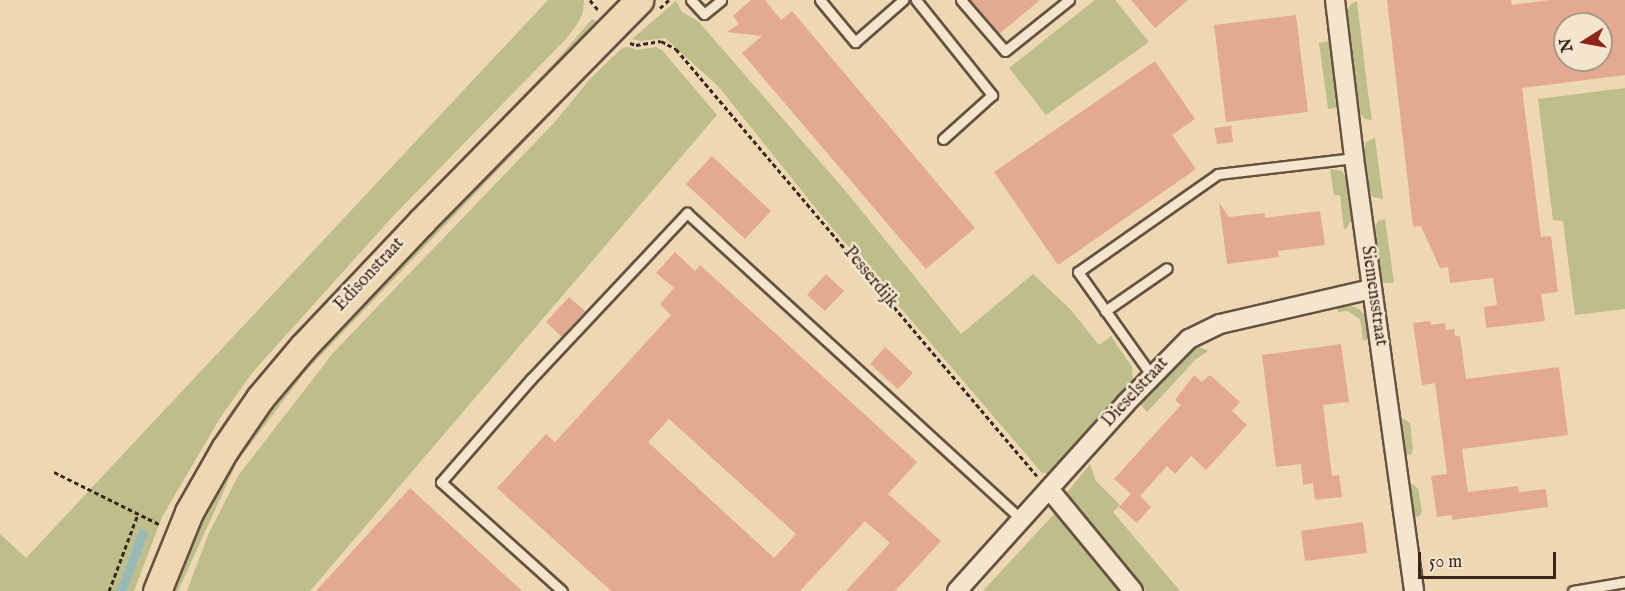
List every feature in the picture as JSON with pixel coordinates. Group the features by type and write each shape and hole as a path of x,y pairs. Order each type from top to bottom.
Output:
{"main road":[{"name":"Edisonstraat","path":"157,591 189,512 225,449 260,398 342,305 612,24 638,0"}],"street":[{"name":"Siemensstraat","path":"1335,0 1354,158 1414,591"},
{"name":"Dieselstraat","path":"957,591 1152,376 1189,339 1220,324 1372,289"},
{"path":"1049,489 1133,591"}],"lane":[{"path":"692,0 704,14 722,0"},
{"path":"820,0 855,42 903,0"},
{"path":"916,0 992,95 943,139"},
{"path":"961,0 1005,51 1069,0"},
{"path":"1152,376 1078,272 1218,174 1354,158"},
{"path":"562,591 441,482 531,379 687,213 1022,520"},
{"path":"1106,312 1167,268"},
{"path":"1573,591 1619,586"}],"path":[{"name":"Pesserdijk","path":"590,0 632,44 661,41 676,49 1049,489"},
{"path":"54,472 163,526"},
{"path":"109,591 138,513"}],"green space":[{"path":"548,0 584,0 583,12 578,23 566,39 395,214 252,373 220,418 162,517 134,591 127,591 149,532 140,528 116,591 0,591 0,534 26,558"},
{"path":"1095,0 1115,0 1149,42 1046,115 1009,68"},
{"path":"676,1 682,12 698,21 848,194 961,334 1033,274 1070,309 1099,345 1111,336 1132,367 1133,382 1049,473 1042,473 822,216 718,86 665,38 641,41 632,39"},
{"path":"1357,1 1372,120 1365,119 1360,114 1347,10"},
{"path":"592,19 597,22 569,54 286,350 147,591 141,591 175,509 210,443 232,410 296,331 557,60"},
{"path":"1331,41 1340,107 1328,109 1319,43"},
{"path":"614,42 617,43 556,109 305,372 237,462 178,591 169,591 203,509 239,447 297,367"},
{"path":"656,47 662,50 717,115 310,591 187,591 208,535 238,476 333,353 553,124 590,79 622,48 637,50"},
{"path":"1625,88 1625,309 1575,315 1563,221 1553,220 1538,99"},
{"path":"1375,138 1383,199 1373,197 1370,192 1364,149 1366,142"},
{"path":"1330,169 1342,171 1349,182 1353,216 1347,228 1344,229 1340,195 1334,195"},
{"path":"1385,219 1394,283 1385,283 1381,279 1375,227 1378,221"},
{"path":"1349,305 1359,309 1365,315 1369,339 1363,340 1360,319 1347,311 1338,312 1337,306"},
{"path":"1197,346 1208,351 1196,359 1147,412 1141,405 1142,402"},
{"path":"1404,419 1410,423 1413,450 1411,455 1403,453 1399,422"},
{"path":"1090,464 1096,481 1120,505 1113,512 1180,591 1145,591 1066,494"},
{"path":"1413,484 1418,489 1422,510 1420,516 1415,517 1411,514 1408,486"},
{"path":"1055,513 1120,591 983,591"}],"water":[{"path":"140,528 149,532 127,591 116,591"}],"building":[{"path":"751,0 765,0 781,20 792,11 975,228 926,269 742,53 762,36 727,32 739,24 733,16"},
{"path":"970,0 1040,0 999,34"},
{"path":"1131,0 1188,0 1155,28"},
{"path":"1387,0 1511,0 1512,5 1549,0 1625,0 1625,75 1522,88 1541,237 1551,236 1558,292 1541,294 1545,321 1486,328 1484,307 1497,305 1493,278 1450,283 1448,267 1440,268 1421,226 1413,227"},
{"path":"1296,15 1308,112 1226,122 1214,25"},
{"path":"1155,61 1195,119 1172,135 1196,169 1058,265 994,172"},
{"path":"1231,126 1233,142 1217,144 1214,128"},
{"path":"712,156 771,211 745,239 686,184"},
{"path":"1219,203 1229,217 1265,213 1265,218 1320,211 1325,245 1278,251 1279,257 1227,264"},
{"path":"675,252 695,271 700,265 917,462 888,494 941,541 895,591 846,591 890,543 865,521 800,591 611,591 497,488 546,434 555,442 671,315 660,304 674,288 656,273","holes":["669,419 796,534 774,558 648,442"]},
{"path":"826,274 844,291 825,311 807,295"},
{"path":"569,297 585,311 562,337 546,322"},
{"path":"1430,321 1431,325 1445,323 1446,330 1454,329 1455,336 1460,336 1466,379 1559,367 1568,435 1462,449 1468,492 1518,486 1519,492 1546,489 1548,507 1452,520 1452,515 1437,517 1431,476 1447,474 1435,383 1422,385 1413,323"},
{"path":"1341,344 1349,402 1323,405 1332,476 1339,475 1342,497 1315,500 1313,483 1303,485 1301,464 1276,467 1262,355"},
{"path":"885,347 913,373 898,389 870,364"},
{"path":"1194,375 1202,382 1210,375 1240,402 1232,411 1247,425 1206,470 1191,456 1175,474 1167,466 1140,496 1151,507 1137,523 1119,507 1131,494 1114,479 1181,405 1175,400"},
{"path":"410,488 522,591 316,591"},
{"path":"1363,522 1367,553 1305,561 1301,531"}]}
